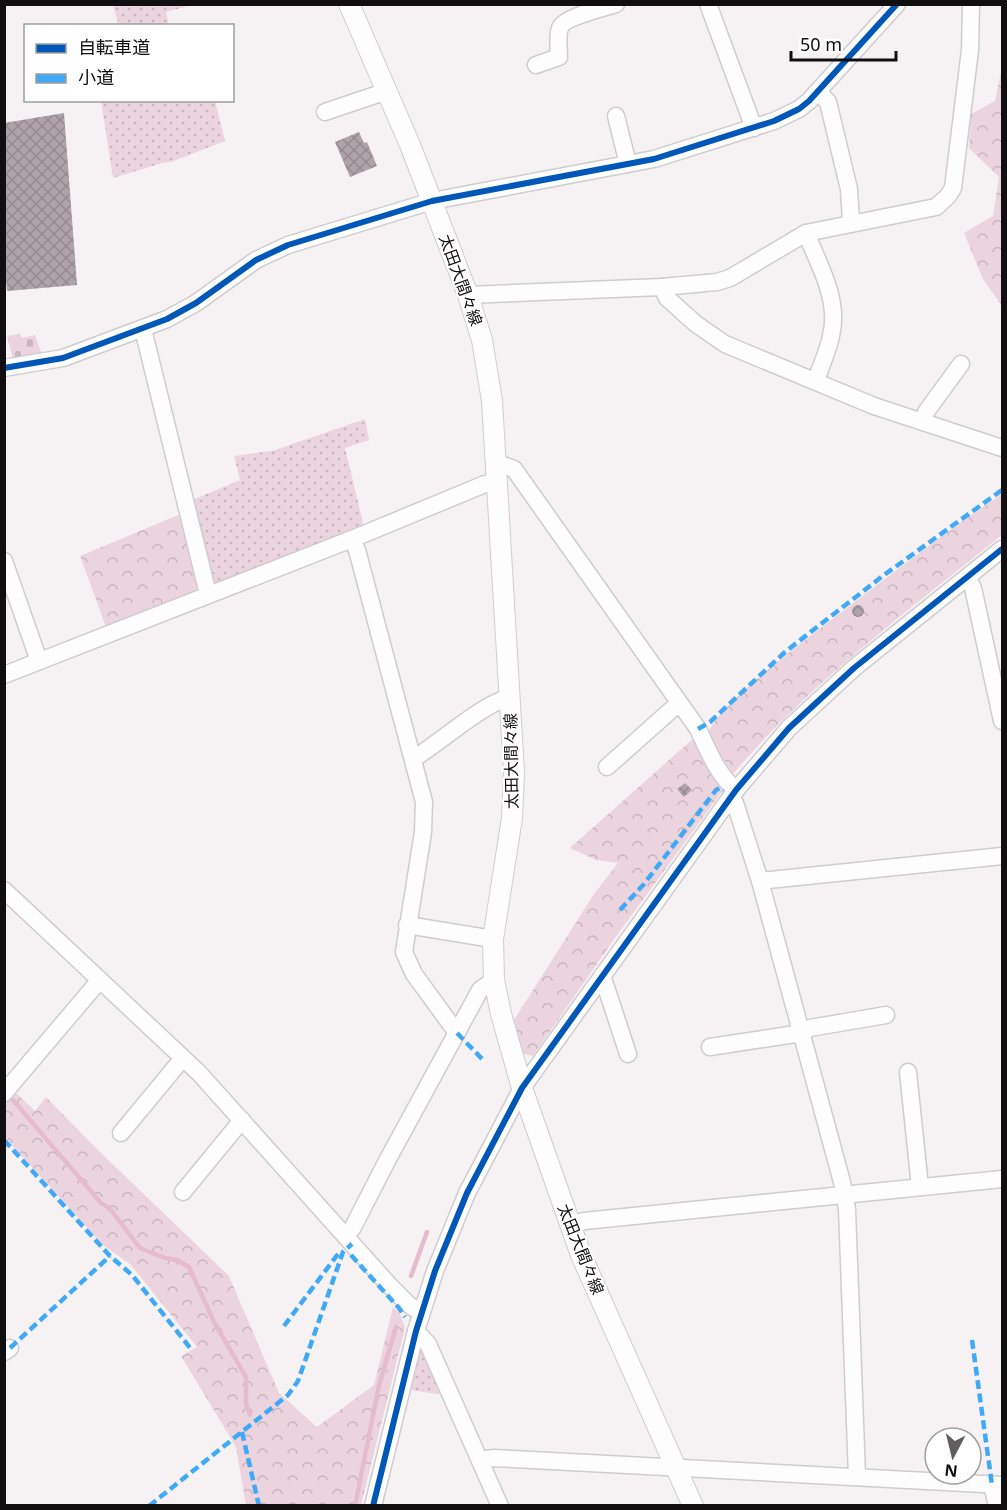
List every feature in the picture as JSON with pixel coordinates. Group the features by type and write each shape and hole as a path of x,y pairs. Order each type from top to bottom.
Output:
{"main road":[{"name":"太田大間々線","path":"349,4 432,201 468,295 482,340 489,380 514,772 512,818 493,939 494,980 501,1014 522,1088 581,1255 693,1506"}],"street":[{"path":"536,65 559,57 560,28 563,24 571,18 616,4"},
{"path":"708,4 754,128"},
{"path":"4,368 63,358 143,329 182,312 256,260 279,249 432,201 627,165 678,152 789,115 818,92 897,4"},
{"path":"468,295 662,287 717,282 730,278 806,233 851,222 932,208 940,204 952,189 970,50 971,4"},
{"path":"325,112 387,92"},
{"path":"818,92 828,102 849,189 851,222"},
{"path":"616,116 627,165"},
{"path":"806,233 833,302 834,322 831,337 816,380"},
{"path":"662,287 667,298 696,324 725,344 874,406 1002,448"},
{"path":"143,329 208,594"},
{"path":"923,422 926,412 961,364"},
{"path":"4,675 352,539 484,484 496,474 514,469 698,729 710,755 734,794 802,1033 847,1209 857,1476"},
{"path":"352,539 357,550 424,802 424,816 404,952 414,974 457,1033"},
{"path":"373,1506 421,1313 455,1220 522,1088 734,794 789,728 854,668 1002,549"},
{"path":"4,561 39,661"},
{"path":"967,578 973,588 1002,721"},
{"path":"413,759 495,702 510,698"},
{"path":"607,767 679,703"},
{"path":"760,881 1002,856"},
{"path":"4,890 183,1058 242,1120 400,1296 421,1313"},
{"path":"407,925 493,939"},
{"path":"603,978 628,1054"},
{"path":"346,1237 480,990 494,980"},
{"path":"4,1094 99,981"},
{"path":"710,1047 802,1033 810,1028 886,1016"},
{"path":"121,1133 183,1058"},
{"path":"908,1072 920,1187"},
{"path":"183,1192 242,1120"},
{"path":"570,1225 584,1221 1002,1179"},
{"path":"416,1331 428,1344 500,1506"},
{"path":"480,1460 494,1458 997,1485 997,1506"}],"green space":[{"path":"113,4 192,5 166,12 169,24 114,24 118,23"},
{"path":"1002,67 1002,306 983,279 964,233 993,216 999,177 969,148 971,114 995,101"},
{"path":"101,102 215,102 225,141 171,162 113,178"},
{"path":"20,334 22,338 35,335 42,355 13,359 7,336"},
{"path":"365,419 369,440 345,448 364,527 213,586 190,501 240,480 234,456 272,451"},
{"path":"1002,494 1002,535 828,678 763,740 733,774 707,734 726,708 810,636"},
{"path":"183,513 199,583 194,593 106,627 80,556"},
{"path":"696,736 722,787 721,793 615,938 533,1056 520,1053 512,1023 594,894 618,863 596,860 570,848"},
{"path":"16,1093 35,1111 46,1097 229,1276 279,1393 317,1427 374,1385 393,1307 400,1314 405,1328 361,1505 246,1505 236,1447 181,1356 197,1347 130,1264 104,1246 9,1142 5,1135 5,1104"},
{"path":"421,1348 445,1395 410,1390"}],"building":[{"path":"64,113 77,285 7,291 4,257 4,123"},
{"path":"359,132 364,143 367,142 377,166 350,177 335,142"},
{"path":"858,605 864,611 858,617 852,611"},
{"path":"685,783 692,790 684,797 677,789"}],"waterway":[{"path":"12,1099 101,1203 110,1209 140,1248 177,1260 189,1267 214,1322 246,1377 246,1404 250,1415"},
{"path":"411,1276 427,1232"},
{"path":"355,1506 379,1385 396,1327"}],"marked path":[{"path":"698,729 710,722 785,652 884,575 1002,490"},
{"path":"620,910 644,884 716,790 720,788 723,791"},
{"path":"457,1033 485,1062"},
{"path":"4,1140 110,1256 132,1275 191,1349"},
{"path":"149,1506 288,1395 298,1381 343,1252 352,1244"},
{"path":"284,1326 338,1254"},
{"path":"351,1255 405,1317"},
{"path":"10,1348 110,1256"},
{"path":"972,1340 992,1485"},
{"path":"242,1432 259,1506"}],"cycle path":[{"path":"4,368 63,358 167,319 196,303 256,260 288,245 432,201 654,159 774,121 799,109 809,101 897,4"},
{"path":"373,1506 416,1331 435,1271 467,1193 522,1088 736,790 789,728 854,668 1002,549"}]}
